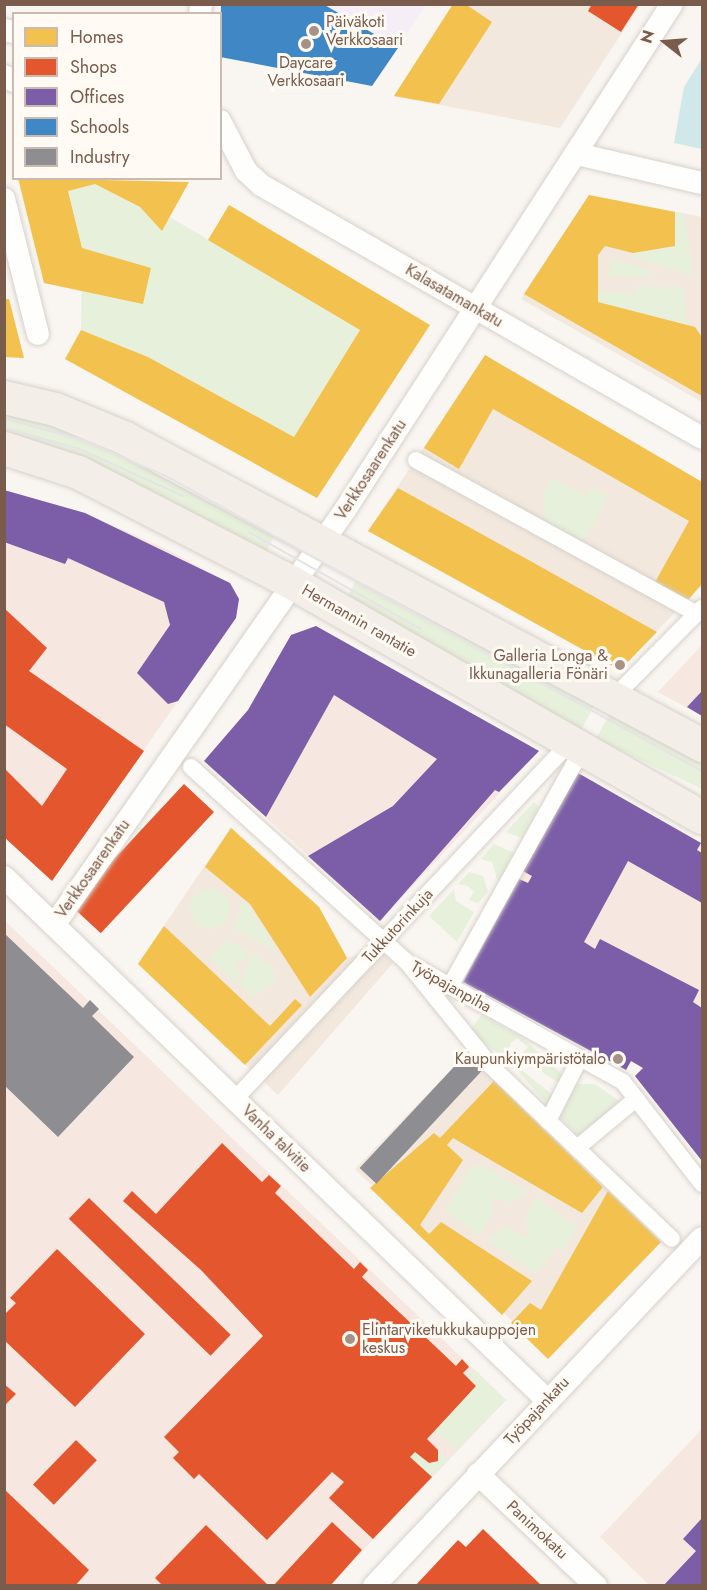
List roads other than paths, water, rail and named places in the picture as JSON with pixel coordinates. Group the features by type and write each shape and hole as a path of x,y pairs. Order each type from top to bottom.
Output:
{"main road":[{"path":"4,397 93,422 324,541 702,746"},
{"name":"Hermannin rantatie","path":"4,448 78,472 291,582 702,817"}],"street":[{"name":"Verkkosaarenkatu","path":"54,925 291,582 324,541 577,154 672,4"},
{"name":"Kalasatamankatu","path":"222,129 261,186 702,438"},
{"path":"577,154 702,183"},
{"path":"4,199 38,334"},
{"path":"416,460 700,611 624,687"},
{"name":"Tukkutorinkuja","path":"234,1099 561,752"},
{"path":"450,986 576,761"},
{"path":"191,767 406,961"},
{"name":"Vanha talvitie","path":"4,877 547,1400"},
{"name":"Työpajanpiha","path":"406,961 623,1082 702,1184"},
{"name":"Työpajanpiha","path":"406,961 491,1066 672,1239"},
{"path":"548,1121 580,1058"},
{"path":"577,1148 636,1099"},
{"name":"Työpajankatu","path":"374,1586 702,1238"},
{"name":"Panimokatu","path":"478,1474 596,1586"}],"water":[{"path":"702,58 702,149 674,143 684,87"}],"tram line":[{"path":"4,418 83,440 166,476 702,771"},
{"path":"4,428 80,449 183,496"},
{"path":"249,532 421,629"}],"place":[{"name":"Päiväkoti Verkkosaari","path":"314,31"},
{"name":"Daycare Verkkosaari","path":"306,44"},
{"name":"Galleria Longa & Ikkunagalleria Fönäri","path":"620,665"},
{"name":"Kaupunkiympäristötalo","path":"618,1059"},
{"name":"Elintarviketukkukauppojen keskus","path":"350,1339"}]}
